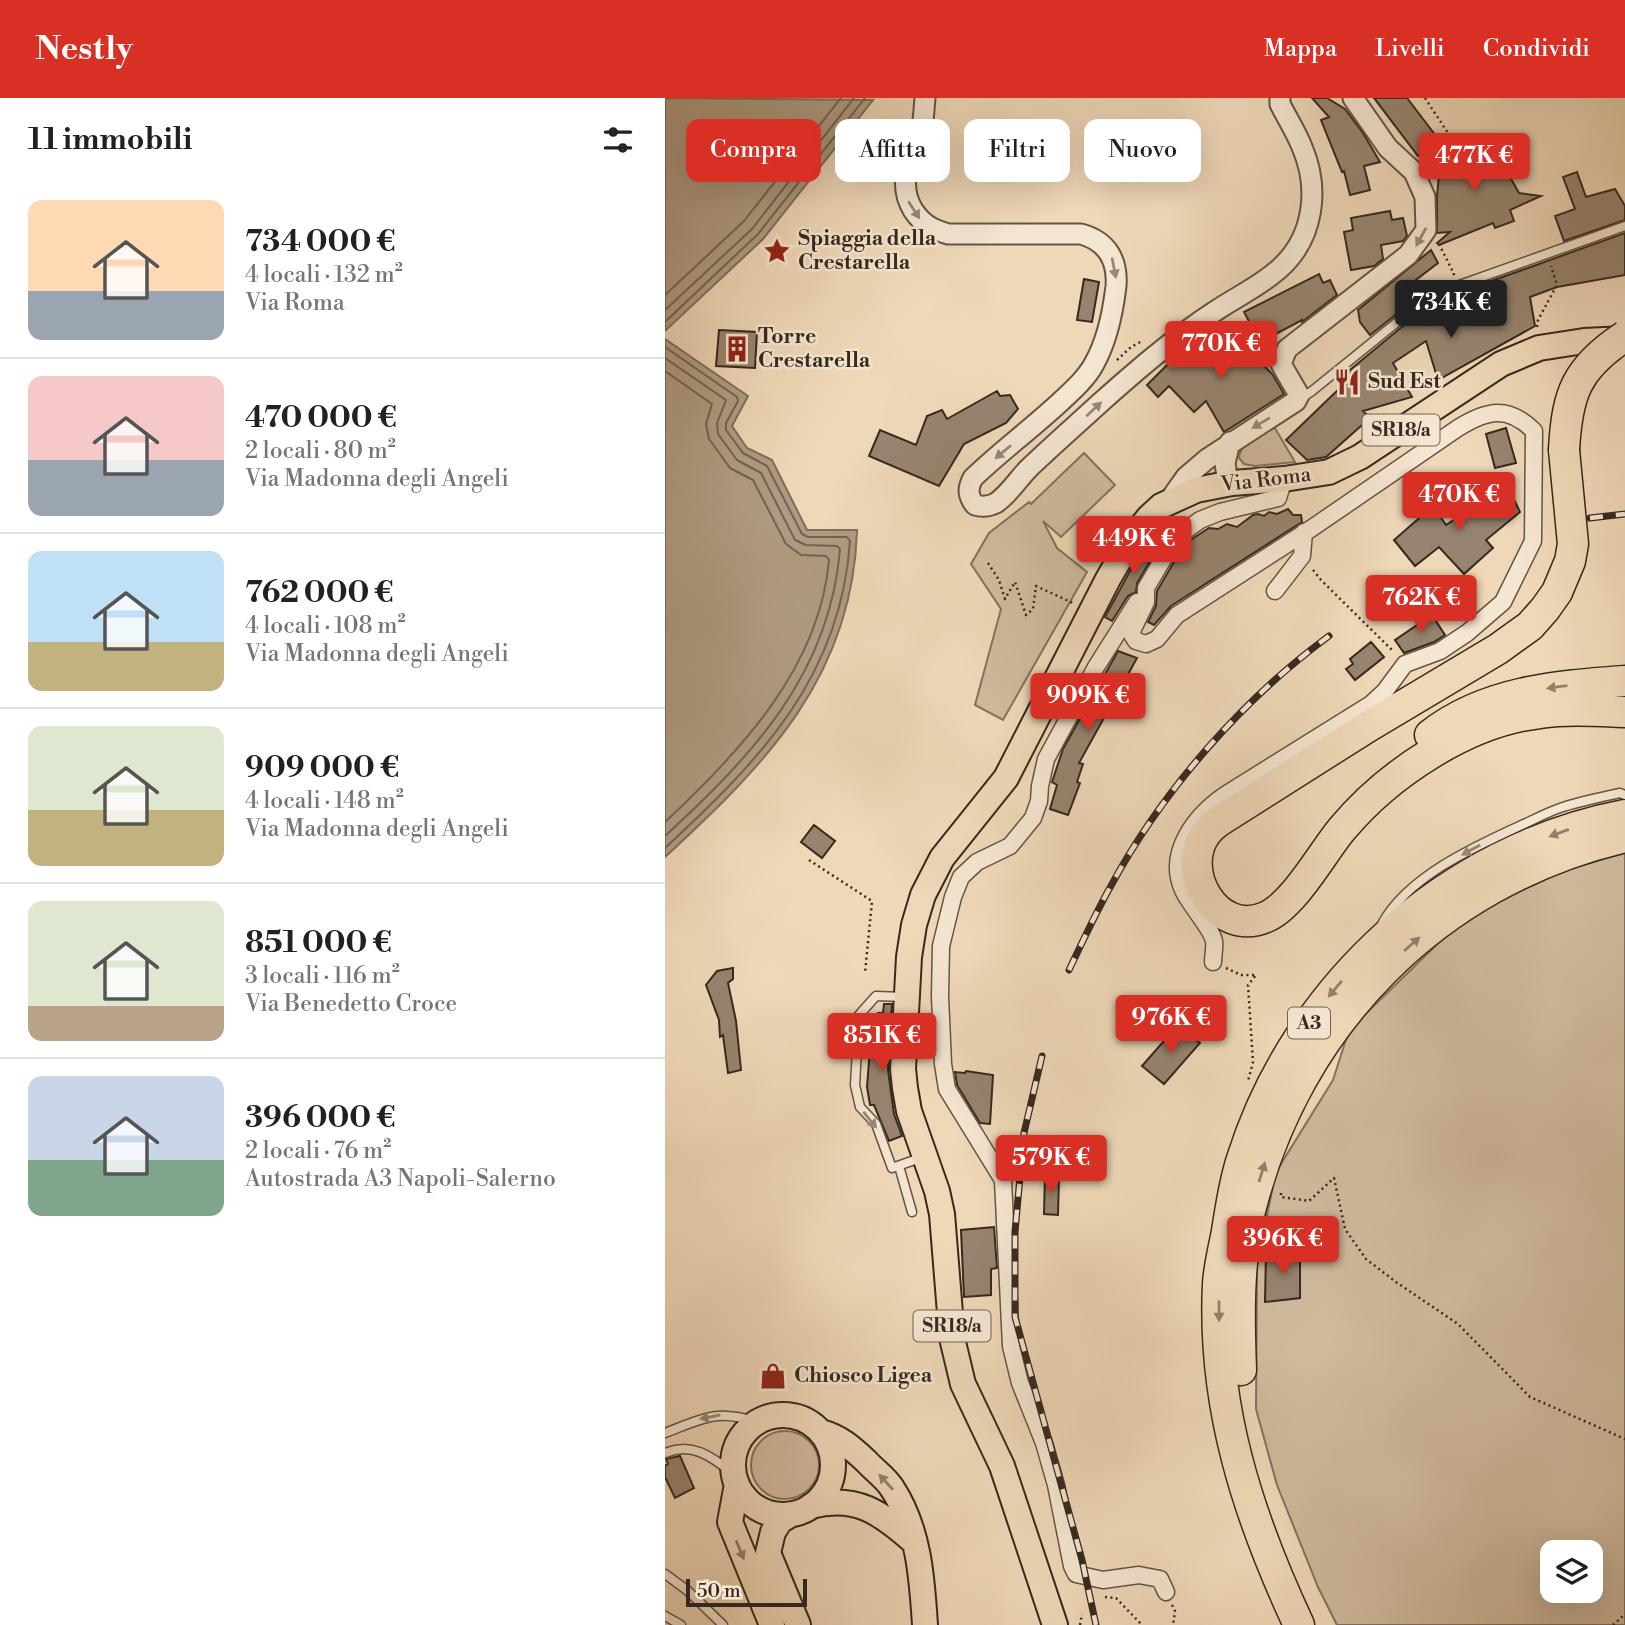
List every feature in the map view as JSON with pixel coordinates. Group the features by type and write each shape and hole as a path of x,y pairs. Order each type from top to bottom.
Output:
{"highway":[{"path":"1625,337 1601,352 1586,368 1575,388 1566,420 1564,450 1573,544 1570,561 1557,592 1545,609 1530,626 1498,649 1346,740 1219,821 1206,832 1199,846 1198,879 1204,895 1227,917 1240,921 1263,919 1281,907 1292,895 1342,829 1369,799 1392,779 1438,749 1501,722 1538,713 1569,710 1625,712"},
{"path":"1342,829 1359,795 1436,730 1468,712 1529,690 1625,681"},
{"name":"A3","path":"1319,1625 1309,1607 1272,1514 1233,1388 1219,1330 1218,1282 1241,1159 1284,1061 1321,1005 1365,957 1427,902 1486,865 1518,849 1569,830 1625,815"},
{"name":"A3","path":"1299,1625 1268,1552 1241,1477 1232,1443 1233,1388 1250,1212 1265,1161 1305,1073 1340,1020 1389,965 1418,938 1474,898 1537,866 1625,837"}],"main road":[{"name":"Via Roma","path":"1168,501 1196,489 1284,480 1329,472 1360,457 1501,364 1527,353 1562,344 1625,337"},
{"name":"SR18/a","path":"1055,1625 1002,1466 963,1384 953,1338 942,1214 909,1111 903,1069 913,925 918,908 942,858 1006,778 1130,541 1149,517 1168,501"},
{"path":"777,1415 787,1415 810,1423 821,1432 828,1441 833,1465 827,1488 802,1510 767,1512 754,1506 745,1497 736,1479 733,1462 740,1439 757,1422 777,1415"},
{"path":"821,1432 834,1435 850,1446 892,1487 915,1543 922,1577 925,1625"},
{"path":"736,1479 730,1522 772,1625"},
{"path":"798,1625 768,1553 773,1532 780,1521 802,1510 838,1500 860,1505 894,1524 915,1543"}],"street":[{"path":"925,98 922,126 912,151 905,194 928,228 948,234 1081,234 1100,243 1110,253 1117,268 1111,317 1094,365 1062,400 973,478 968,494 975,505 980,507 993,505 1004,496 1027,470 1154,356 1217,310 1262,283 1293,255 1303,241 1309,222 1312,190 1303,148 1280,104 1280,98"},
{"path":"1168,501 1192,471 1230,442 1296,401 1299,395 1281,364 1287,349 1408,255 1426,230 1425,197 1414,172 1388,148 1353,98"},
{"path":"1146,588 1146,602 1131,633 1136,641 1146,644 1157,639 1177,615 1479,416 1491,413 1512,414 1522,419 1534,431 1533,541 1503,602 1467,633 1440,651 1405,664 1385,691 1371,704 1217,800 1195,821 1185,837 1180,881 1192,906 1214,939 1213,962"},
{"path":"1228,484 1225,463 1230,442"},
{"path":"1166,1592 1160,1579 1139,1575 1103,1580 1076,1574 1072,1566 1056,1485 1044,1443 1020,1383 1011,1346 1003,1180 947,1090 943,1065 940,996 941,946 953,897 961,877 977,862 1010,846 1033,818 1039,801 1046,759 1057,736 1115,635 1169,549 1182,533 1200,520 1220,512 1278,498 1284,480"},
{"path":"1275,591 1302,556 1304,532"}],"lane":[{"path":"1296,401 1422,302 1440,292 1625,226"},
{"path":"1365,957 1388,913 1397,903 1413,888 1457,857 1560,808 1620,793 1625,795"},
{"path":"907,1006 876,996 859,1015 855,1085 860,1108 876,1124 892,1168 925,1157"},
{"path":"899,1166 912,1212"},
{"path":"665,1433 710,1415 734,1415 757,1422"},
{"path":"665,1453 680,1448 692,1449 713,1458 736,1479"},
{"path":"665,1574 688,1591 723,1625"},
{"path":"665,1616 681,1625"}],"path":[{"path":"1414,172 1450,136 1425,98"},
{"path":"1426,230 1436,239 1454,274"},
{"path":"1537,329 1538,320 1557,285 1546,253"},
{"path":"1302,556 1321,580 1405,664"},
{"path":"988,563 999,580 1005,599 1015,582 1026,615 1033,609 1037,586 1092,611"},
{"path":"809,860 872,901 865,973"},
{"path":"1213,962 1241,975 1256,975 1248,985 1253,1062 1246,1087"},
{"path":"1280,1191 1281,1198 1310,1201 1334,1178 1345,1229 1366,1259 1458,1324 1530,1397 1625,1439"},
{"path":"1166,1592 1175,1611 1173,1625"},
{"path":"1098,1596 1116,1598 1142,1625"},
{"path":"1080,1625 1082,1614"},
{"path":"1613,1625 1625,1614"}],"shaded area":[{"path":"1273,425 1295,462 1255,466 1244,464 1239,458 1243,447 1251,438"},
{"path":"1084,453 1115,485 1061,537 1043,521 1057,548 1087,572 1003,720 975,705 1001,609 971,564 989,533 1029,502 1031,504"},
{"path":"1625,853 1625,1625 1337,1625 1318,1587 1277,1485 1256,1409 1257,1264 1276,1172 1333,1080 1349,1030 1459,923 1545,876"},
{"path":"792,1431 813,1446 819,1458 817,1478 809,1489 792,1499 778,1499 761,1489 753,1478 751,1458 761,1441 772,1433"}],"water":[{"path":"665,98 873,100 858,119 835,119 835,148 821,166 821,119 686,119 686,182 808,182 763,239 665,331"},
{"path":"665,339 748,396 732,426 747,448 772,460 807,530 857,530 852,582 840,630 821,673 797,713 769,751 737,787 665,857"}],"building":[{"path":"1312,98 1327,98 1345,109 1363,133 1380,162 1364,166 1370,190 1350,195 1344,171 1342,172 1321,120 1329,117"},
{"path":"1374,98 1407,98 1439,140 1418,156"},
{"path":"1469,138 1510,177 1519,193 1541,196 1510,210 1514,221 1495,228 1493,223 1439,245 1437,243 1450,232 1437,233 1442,143 1452,156"},
{"path":"1577,172 1586,197 1615,189 1625,206 1625,220 1564,241 1555,216 1575,209 1563,177"},
{"path":"1390,211 1392,220 1403,218 1407,236 1403,241 1381,245 1383,259 1374,266 1351,270 1344,232 1353,230 1351,218"},
{"path":"1625,233 1625,275 1557,287 1530,297 1535,326 1438,380 1426,341 1393,363 1412,397 1363,411 1370,418 1326,457 1307,460 1286,440 1343,385 1339,379 1426,307"},
{"path":"1431,250 1438,263 1412,283 1422,294 1370,335 1360,322 1358,310"},
{"path":"1319,274 1323,283 1330,280 1337,295 1302,322 1272,336 1276,343 1273,351 1267,355 1244,312"},
{"path":"1084,279 1099,282 1092,322 1077,320"},
{"path":"1227,327 1273,375 1284,394 1224,432 1206,401 1194,412 1169,386 1158,397 1147,385 1172,360 1177,365 1191,350 1197,356"},
{"name":"Torre Crestarella","path":"719,330 757,332 755,368 716,366"},
{"path":"997,391 1000,396 1010,395 1018,409 1006,423 964,444 939,486 869,456 880,430 916,445 927,416 942,410 947,419"},
{"path":"1506,428 1516,463 1495,468 1486,434"},
{"path":"1507,485 1520,512 1486,540 1493,548 1464,574 1439,547 1415,566 1394,540 1433,506 1446,525"},
{"path":"1288,509 1293,515 1301,515 1302,522 1171,606 1154,625 1148,622 1156,606 1157,591 1189,541 1209,528 1218,529 1227,524 1237,527 1253,515 1264,516 1269,512 1277,514"},
{"path":"1153,535 1162,541 1137,583 1136,592 1128,596 1112,621 1105,617 1142,549"},
{"path":"1432,615 1445,635 1404,653 1395,640"},
{"path":"1371,642 1384,657 1355,680 1346,669 1353,664 1350,659"},
{"path":"1118,651 1137,658 1079,763 1083,764 1077,782 1080,783 1068,815 1050,809 1057,785 1052,782 1063,749"},
{"path":"814,825 835,841 822,858 801,842"},
{"path":"733,968 733,979 728,983 736,1021 741,1070 728,1073 723,1035 720,1037 719,1020 706,985 717,971"},
{"path":"884,1004 892,1004 888,1070 894,1114 902,1136 889,1141 874,1105 870,1105 867,1087 872,1023 876,1022 878,1013 883,1013"},
{"path":"1177,1026 1200,1043 1164,1084 1142,1066"},
{"path":"955,1072 993,1075 990,1124 980,1123 957,1085"},
{"path":"1045,1175 1059,1176 1058,1215 1044,1214"},
{"path":"994,1227 997,1268 991,1269 991,1295 964,1297 961,1230"},
{"path":"1300,1250 1300,1298 1265,1302 1266,1254"},
{"path":"680,1456 694,1488 675,1498 665,1477 665,1466 668,1464 666,1459"}],"railway":[{"path":"1590,518 1625,514"},
{"path":"1069,970 1100,905 1132,849 1180,781 1236,717 1266,688 1329,636"},
{"path":"1042,1056 1024,1133 1015,1232 1015,1317 1082,1560 1096,1625"}],"place":[{"name":"Spiaggia della Crestarella","path":"777,251"},
{"name":"Torre Crestarella","path":"737,349"},
{"name":"Sud Est","path":"1347,382"},
{"name":"Chiosco Ligea","path":"773,1376"}]}
